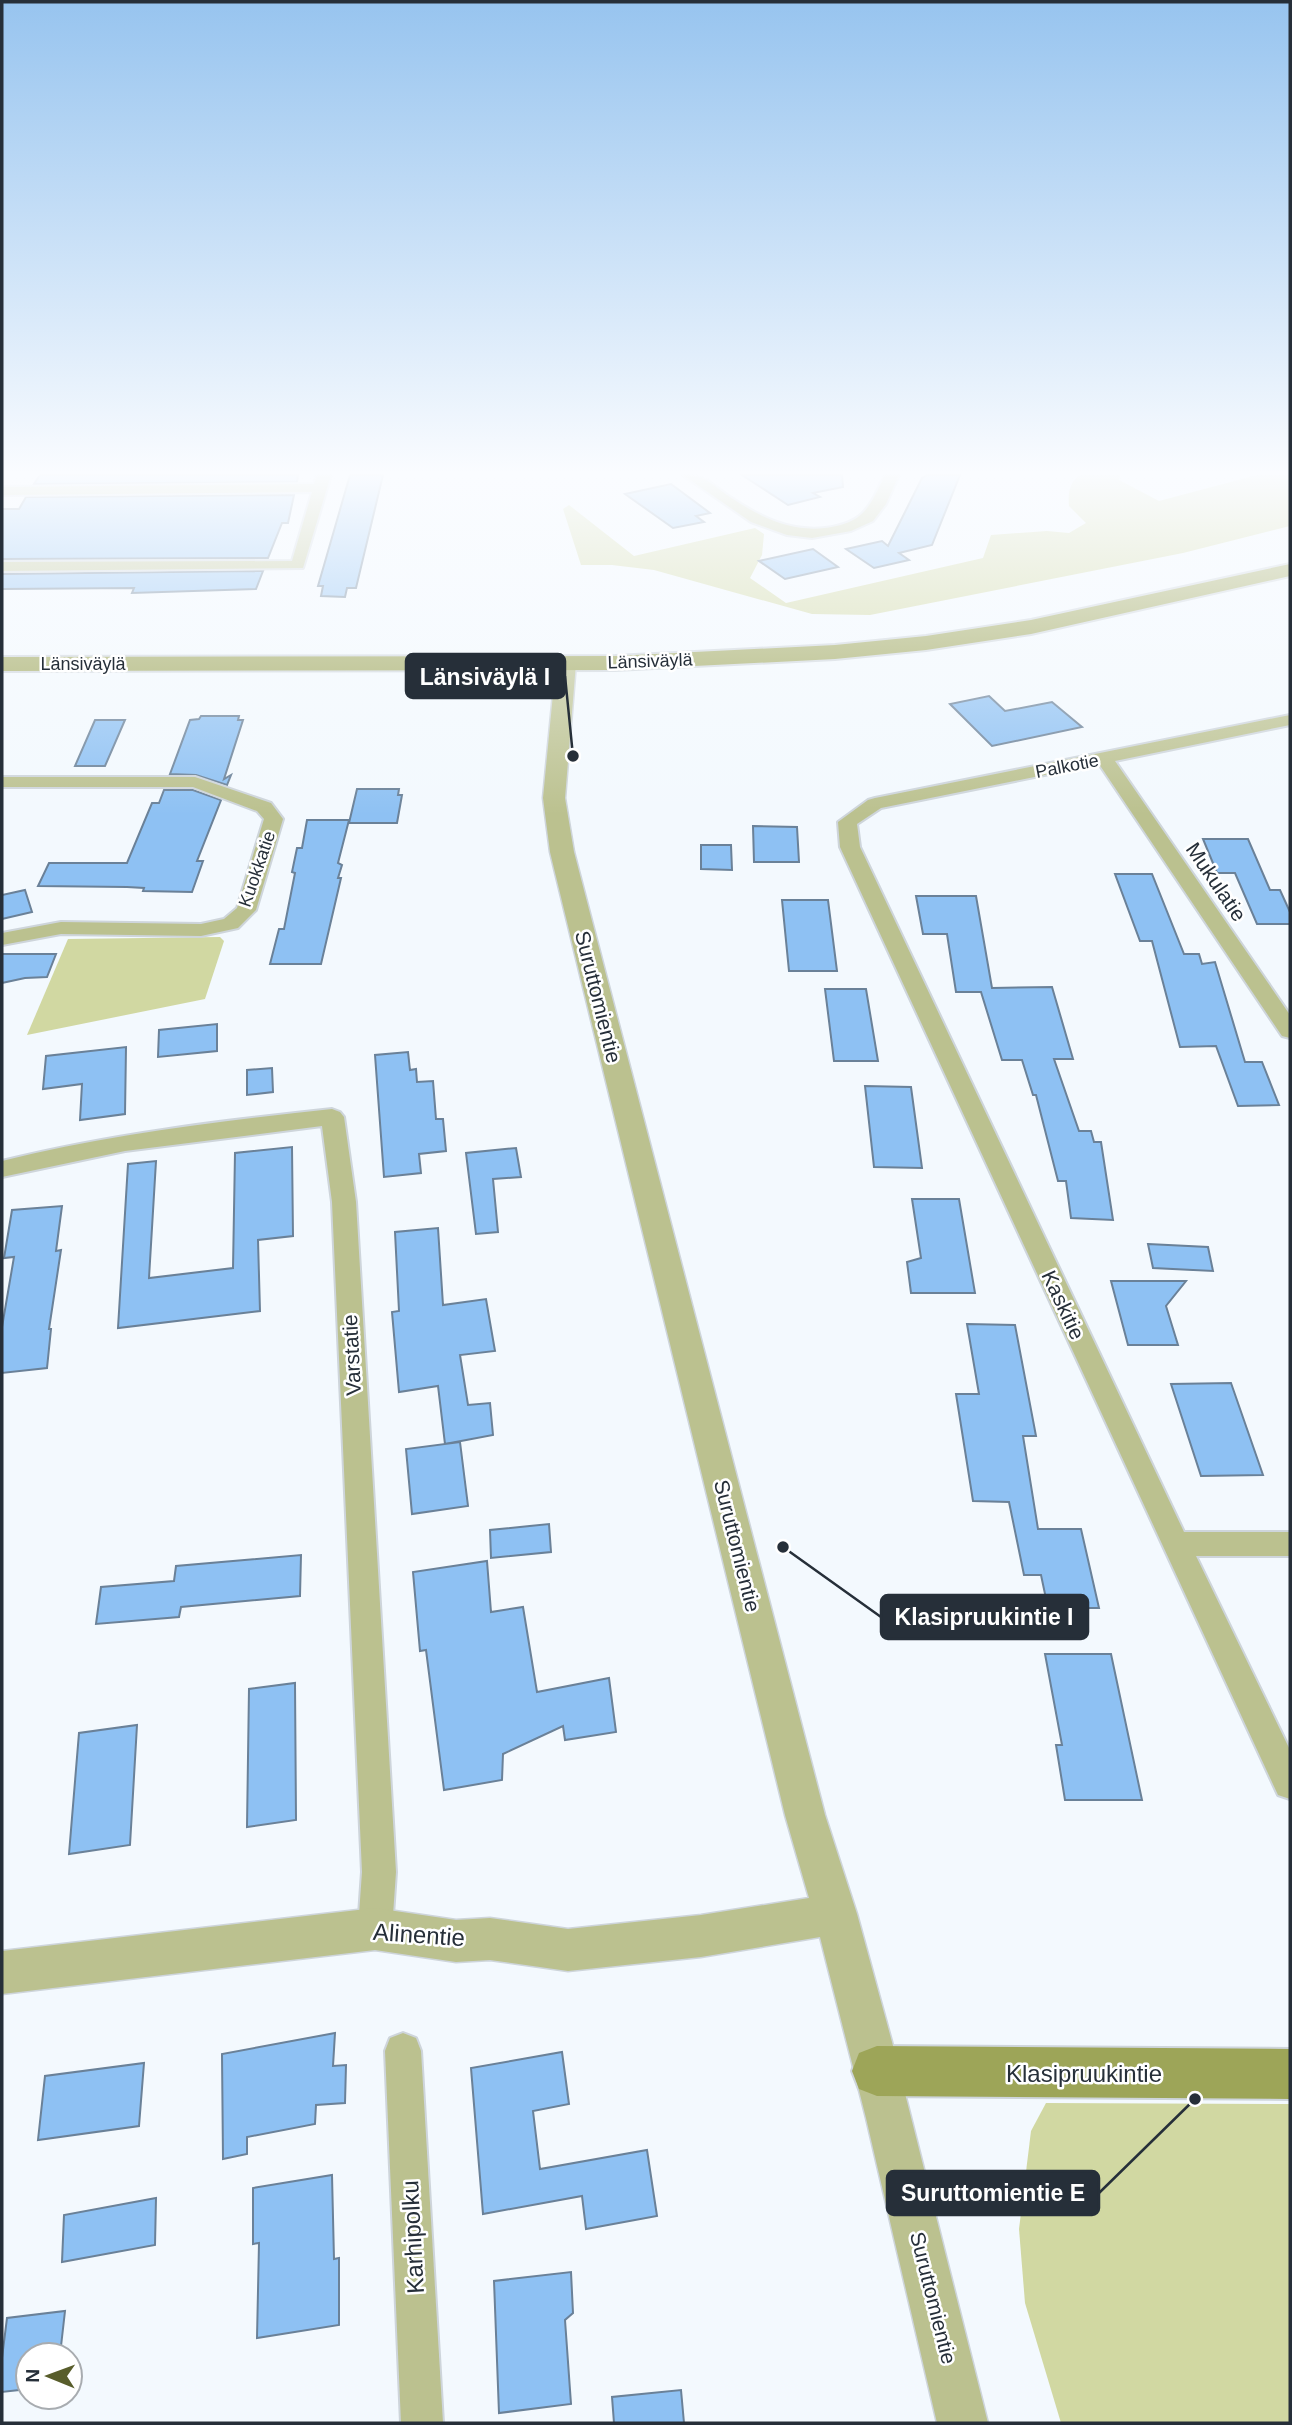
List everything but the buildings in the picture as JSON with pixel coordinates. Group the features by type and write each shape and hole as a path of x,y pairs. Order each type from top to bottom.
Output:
{"main road":[{"name":"Länsiväylä","path":"2,664 566,663 762,657 926,643 1074,619 1210,588"},
{"name":"Klasipruukintie","path":"877,2071 1290,2074"}],"street":[{"name":"Suruttomientie","path":"566,663 554,798 562,852 805,1815 836,1914 877,2071 963,2423"},
{"name":"Palkotie","path":"847,822 875,804 1290,720"},
{"name":"Mukulatie","path":"1105,759 1290,1031"},
{"name":"Kuokkatie","path":"2,782 195,782 264,807 274,819 246,910 231,924 201,930 61,928 2,939"},
{"name":"Kaskitie","path":"847,822 850,847 1175,1545 1290,1784"},
{"name":"Varstatie","path":"2,1169 57,1154 155,1138 332,1116 344,1202 379,1872 375,1929"},
{"path":"1175,1545 1290,1544"},
{"name":"Alinentie","path":"2,1973 375,1929 456,1941 490,1939 568,1950 701,1936 836,1914"},
{"name":"Karhipolku","path":"403,2051 422,2423"}],"green space":[{"path":"719,588 765,588 786,603 851,588 1005,588 870,615 812,614"},
{"path":"220,937 224,941 205,999 27,1035 68,939"},
{"path":"1046,2103 1290,2104 1290,2423 1061,2423 1025,2303 1019,2229 1031,2131"}],"place":[{"name":"Länsiväylä I","path":"573,756"},
{"name":"Klasipruukintie I","path":"783,1547"},
{"name":"Suruttomientie E","path":"1195,2099"}]}
